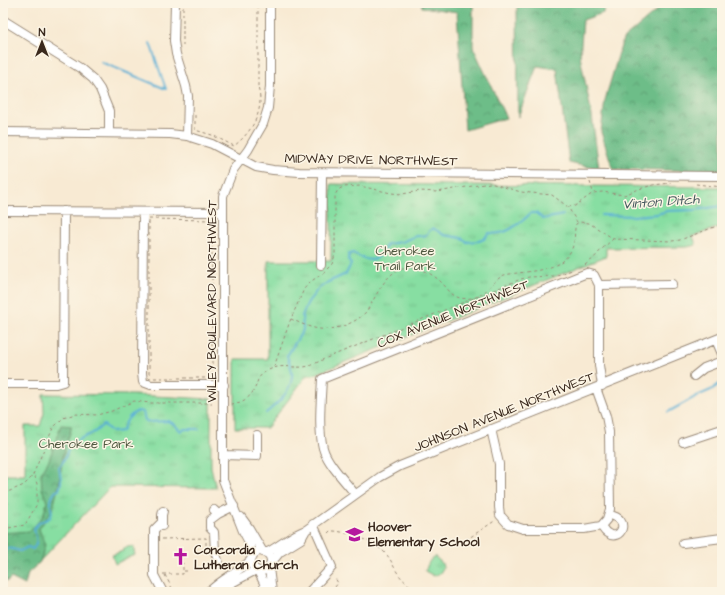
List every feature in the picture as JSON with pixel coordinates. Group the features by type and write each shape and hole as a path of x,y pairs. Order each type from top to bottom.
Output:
{"street":[{"path":"175,3 174,41 176,54 188,96 187,136"},
{"name":"WILEY BOULEVARD NORTHWEST","path":"252,559 250,544 223,480 223,212 224,196 233,170 249,148 263,124 268,108 270,86 270,3"},
{"path":"3,20 80,68 93,79 100,89 109,111 110,133"},
{"name":"MIDWAY DRIVE NORTHWEST","path":"3,132 170,134 187,136 212,144 256,166 273,170 322,173 722,176"},
{"path":"321,265 322,173"},
{"path":"3,210 223,212"},
{"path":"3,384 56,384 62,382 64,211"},
{"path":"143,212 143,382 151,385 224,386"},
{"name":"COX AVENUE NORTHWEST","path":"355,494 330,462 323,449 321,435 322,379 586,274 594,275 599,285"},
{"path":"490,429 499,464 499,507 502,517 508,524 523,528 584,529 601,526 609,515 609,432 599,387 599,285 672,284"},
{"path":"719,339 722,354"},
{"name":"JOHNSON AVENUE NORTHWEST","path":"270,565 280,552 301,539 306,530 313,524 380,477 400,466 719,339"},
{"path":"694,376 704,368 722,361"},
{"path":"683,442 722,429"},
{"path":"223,455 257,456 257,435"},
{"path":"219,563 215,552 214,532 210,528 210,520 216,512 235,509"},
{"name":"WILEY BOULEVARD NORTHWEST","path":"235,509 265,552"},
{"path":"163,511 162,526 154,530 154,575 163,592"},
{"path":"601,526 609,535 619,534 623,529 623,524 620,519 609,515"},
{"path":"309,592 332,567 313,524"},
{"name":"JOHNSON AVENUE NORTHWEST","path":"265,552 277,547 297,533 306,530"},
{"path":"683,543 722,538"},
{"path":"210,591 221,581 242,569 256,553 265,552 270,557 272,592"},
{"path":"252,559 252,565 257,570 264,583 265,592"},
{"path":"210,591 224,587 257,570 264,571 270,565"}],"path":[{"path":"183,3 183,47"},
{"path":"195,109 195,130 212,135 234,146 250,131 257,115 260,100 258,87 258,3"},
{"path":"590,174 590,185 593,193"},
{"path":"274,367 291,319 304,289 310,282 323,274 334,260 336,219 335,195 338,190 343,187 360,186 402,194 420,191 437,192 490,183 522,192 552,195 568,207 578,223"},
{"path":"568,207 575,206 593,193 602,192 624,195 653,185 672,183"},
{"path":"693,183 722,187"},
{"path":"149,219 212,220 212,378 149,378 149,219"},
{"path":"291,319 305,326 322,330 340,327 356,320 363,316 368,310 382,284 401,268 414,267 420,269 440,281 449,292 459,297 473,298 481,295 498,278 504,275 553,267 563,262 568,256 574,242 575,228 576,224 578,223 589,223 614,239 672,241 680,240 722,224"},
{"path":"581,267 593,259 614,239"},
{"path":"231,404 240,403 247,399 255,390 256,382 262,374 274,367 303,367 315,364 324,359 528,277 554,276 576,269"},
{"path":"3,492 10,491 24,485 32,477 53,428 63,418 75,414 97,415 112,411 134,401 150,403 212,403"},
{"path":"3,528 25,525 36,504 37,484 34,473"},
{"path":"466,540 502,517"},
{"path":"328,533 334,531 355,535 383,551 402,579 415,590"},
{"path":"156,539 206,538 206,547"},
{"path":"158,574 183,574 183,563"},
{"path":"183,571 188,571"},
{"path":"165,574 174,592"},
{"path":"335,578 338,582 335,587"}],"green space":[{"path":"421,3 473,3 473,47 506,118 465,130 457,12 422,7"},
{"path":"517,3 606,3 603,13 583,20 580,56 592,116 599,169 569,163 557,69 537,66 518,117"},
{"path":"663,3 722,3 722,171 613,169 601,132 605,100 623,39 662,6"},
{"name":"Cherokee Trail Park","path":"331,184 722,187 722,231 720,227 693,236 696,245 687,247 606,248 606,256 313,375 307,375 267,428 235,428 235,359 268,359 268,261 331,261"},
{"name":"Cherokee Park","path":"43,394 134,395 211,399 211,467 216,488 110,487 40,561 3,561 3,475 25,475 25,426 40,426 44,413"},
{"path":"61,425 72,426 63,456 59,484 53,508 39,529 45,545 40,562 28,573 25,585 11,578 8,581 3,582 3,533 30,531 43,516 47,502 42,489 41,473 49,460"},
{"path":"133,546 135,555 115,564 112,555 123,551 124,548"},
{"path":"434,556 442,563 443,568 440,573 434,576 425,571 429,562"}],"waterway":[{"path":"150,43 166,89"},
{"path":"101,62 166,89"},
{"name":"Vinton Ditch","path":"601,215 633,216 722,206"},
{"name":"Vinton Ditch","path":"266,413 282,398 291,383 292,372 287,356 303,330 302,316 308,302 318,289 328,282 346,274 351,264 348,260 349,254 353,253 365,259 374,259 381,255 387,244 401,242 416,236 426,235 433,228 444,235 462,238 467,242 479,241 484,239 489,233 503,232 511,229 531,213 536,213 543,219 563,215"},
{"path":"668,412 711,390 722,382"},
{"name":"Vinton Ditch","path":"3,552 9,548 20,551 28,547 33,549 36,544 34,529 38,523 50,518 51,516 52,498 56,491 59,490 61,484 59,467 64,461 68,450 77,441 104,425 112,432 122,431 128,419 132,414 138,411 143,412 145,420 148,422 168,421 174,424 181,431 185,429 199,429"}],"place":[{"name":"Hoover Elementary School","path":"355,534"},
{"name":"Concordia Lutheran Church","path":"181,557"}]}
